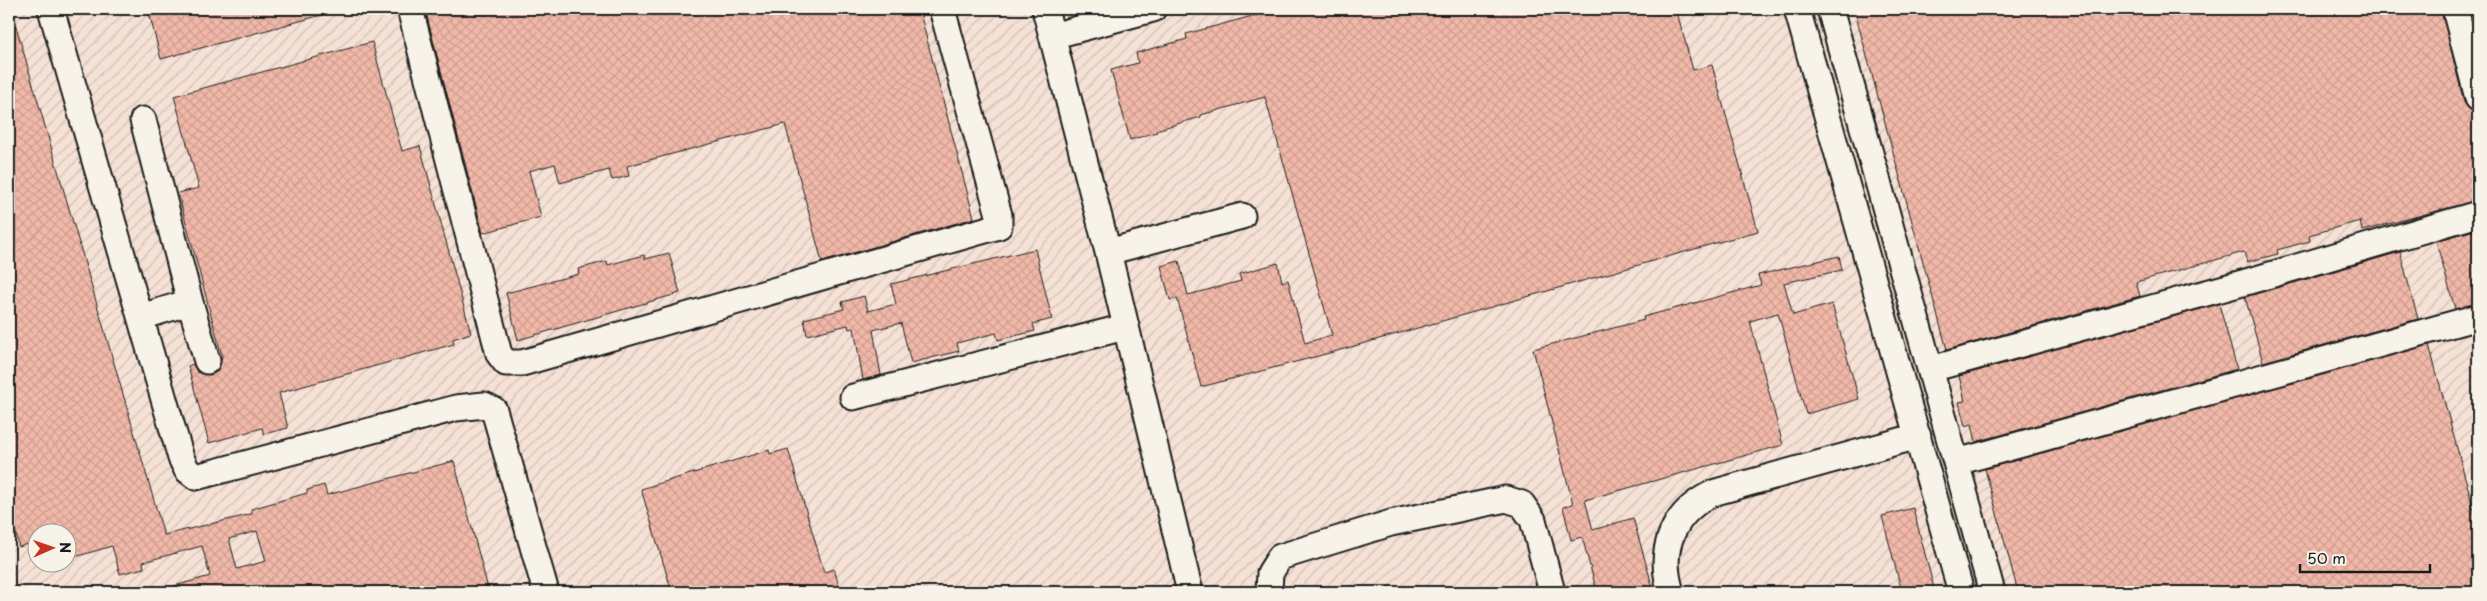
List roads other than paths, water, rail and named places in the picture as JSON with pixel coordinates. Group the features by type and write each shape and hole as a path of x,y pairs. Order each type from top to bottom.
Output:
{"lane":[{"path":"410,9 499,354 506,363 522,363 999,226 999,215 942,9"},
{"path":"1045,9 1108,252 1190,592"},
{"path":"1052,36 1153,9"},
{"path":"1797,9 1961,592"},
{"path":"1830,9 1992,592"},
{"path":"2455,9 2478,98"},
{"path":"54,10 181,458 187,470 196,477 456,408 484,405 494,410 546,592"},
{"path":"143,120 207,361"},
{"path":"1931,369 2246,282 2478,214"},
{"path":"1108,252 1242,216"},
{"path":"142,317 190,302"},
{"path":"1956,462 2478,317"},
{"path":"853,397 1125,327"},
{"path":"1670,592 1667,551 1671,534 1684,513 1702,498 1716,492 1918,436"},
{"path":"1269,592 1270,573 1280,556 1391,523 1506,499 1522,504 1533,520 1552,592"}]}
